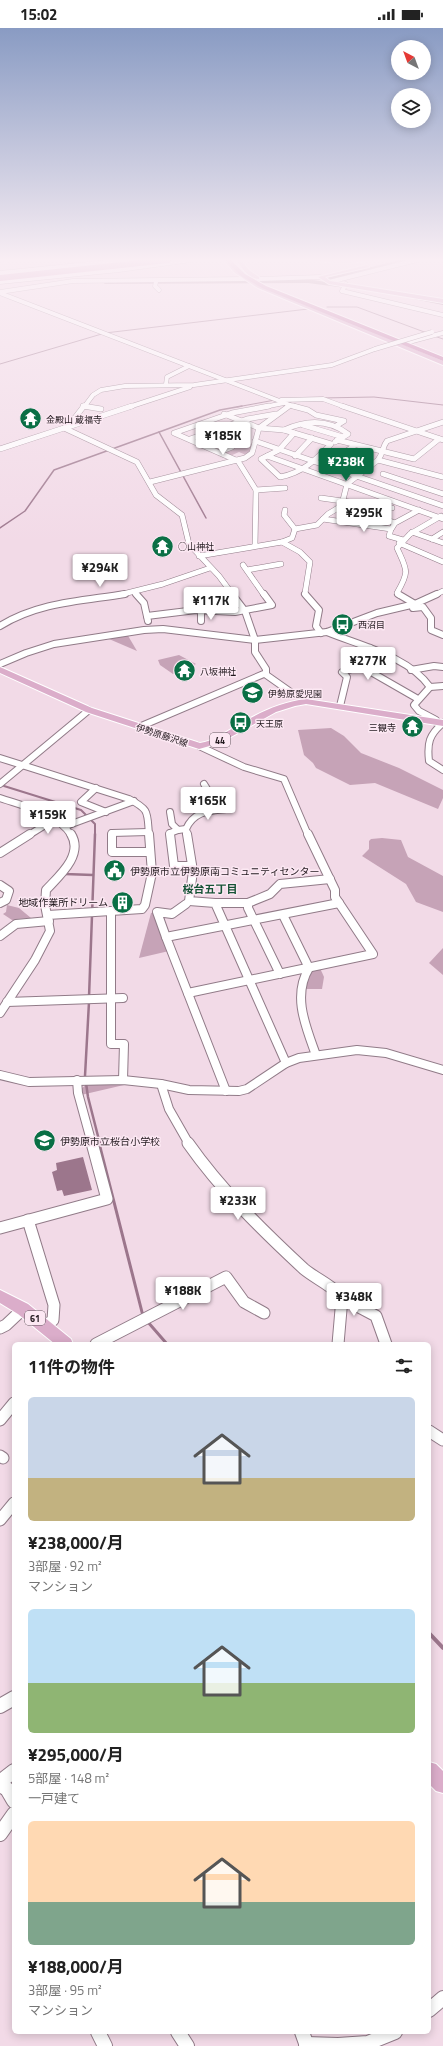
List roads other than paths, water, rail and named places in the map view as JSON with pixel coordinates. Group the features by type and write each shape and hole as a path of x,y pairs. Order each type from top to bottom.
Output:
{"highway":[{"path":"428,354 442,360"}],"main road":[{"path":"426,354 442,360"},
{"path":"431,354 442,360"},
{"name":"伊勢原藤沢線","path":"0,670 89,710 199,746 216,742 286,704 311,701 441,723"},
{"name":"61","path":"0,1296 23,1309 45,1326 60,1342"},
{"path":"431,1773 443,1784"}],"street":[{"path":"159,354 288,404 308,410 316,415 344,421 336,426"},
{"path":"344,362 345,358 355,354"},
{"path":"0,448 64,428 69,428 194,385 224,379 344,362 364,354"},
{"path":"166,384 167,377 189,366"},
{"path":"64,428 70,424 95,393 101,390 125,386 166,384 194,385"},
{"path":"277,399 323,399 364,414 372,422 441,439"},
{"path":"150,482 238,461 249,455 252,453 259,428 288,404"},
{"path":"255,546 256,490 238,461 174,433 225,415 288,404"},
{"path":"84,406 101,409"},
{"path":"217,412 259,428 284,430 331,444"},
{"path":"190,439 240,421 279,413"},
{"path":"249,455 261,459 280,477 305,470 331,444 347,433 336,426 318,421 299,424 284,430"},
{"path":"295,529 311,528 338,508 343,500 347,484 378,460 384,452 384,444 387,441 412,431 443,422"},
{"path":"299,424 343,437"},
{"path":"225,426 238,433"},
{"path":"64,428 137,462 150,482 156,495 182,515 187,539 199,556 219,576 245,611 255,640 254,652 266,669 265,674"},
{"path":"204,446 238,433"},
{"path":"220,452 232,447 238,433"},
{"path":"261,459 278,450 294,433"},
{"path":"295,456 312,438"},
{"path":"337,440 371,450 414,459 441,439"},
{"path":"255,441 443,506"},
{"path":"337,458 354,445"},
{"path":"351,463 371,450"},
{"path":"322,453 366,468"},
{"path":"267,456 400,504 441,517"},
{"path":"378,460 417,470 437,483 443,496 433,503"},
{"path":"372,482 397,464"},
{"path":"400,480 417,470"},
{"path":"383,474 400,480 437,483"},
{"path":"256,490 285,488"},
{"path":"377,516 414,496"},
{"path":"321,498 392,508"},
{"path":"338,508 377,516 395,523"},
{"path":"285,510 284,515 295,529"},
{"path":"419,510 395,523 388,535 443,562"},
{"path":"415,604 404,599 397,593 405,580 407,569 397,551 401,542 412,532 441,517"},
{"path":"323,519 391,529"},
{"path":"199,556 282,542 292,538 293,531 295,529"},
{"path":"412,532 443,543"},
{"path":"432,539 443,532"},
{"path":"282,542 300,552 310,562 305,593 319,610 316,626 324,633 370,648 411,670 422,677 430,686"},
{"path":"147,616 201,610 245,611 272,605 245,568 282,564"},
{"path":"0,626 24,612 135,592 190,576 210,568"},
{"path":"0,664 38,648 150,629 163,629 255,640 324,633 377,613 415,604 443,591"},
{"path":"135,592 144,603 150,629"},
{"path":"405,607 408,609 423,607 431,618 431,630 443,635"},
{"path":"201,610 201,621"},
{"path":"370,648 363,654 361,661 362,666 380,678 418,699"},
{"path":"340,706 348,677 342,672 362,666"},
{"path":"411,670 434,666 443,667"},
{"path":"265,674 292,693"},
{"path":"139,727 265,674"},
{"path":"443,686 430,686 414,705 416,708 441,723 427,739 427,744 429,761 443,770"},
{"path":"0,784 22,764 89,710"},
{"path":"188,993 373,954 335,897 335,890 314,849 284,778 244,766 199,746"},
{"path":"0,758 134,801 144,808 147,813 152,873 145,905 142,909"},
{"path":"204,784 212,797 215,810"},
{"path":"96,788 81,802 106,812"},
{"path":"0,798 53,817 66,826 74,836 75,851 62,876 46,890 45,905 49,918 50,931 35,960 0,1013"},
{"path":"66,826 134,801"},
{"path":"0,853 50,822 48,819 23,811 26,807"},
{"path":"192,866 174,866 170,833 182,829 198,812 226,809"},
{"path":"170,812 172,824 182,829 192,866 189,901 248,903 265,897 275,890 280,884 330,879"},
{"path":"148,832 112,833 112,852 150,852"},
{"path":"0,885 9,891 6,900 0,903"},
{"path":"215,903 286,1063"},
{"path":"248,903 254,920 280,974"},
{"path":"166,937 339,903"},
{"path":"0,936 16,924 49,918 142,909 172,914 186,904"},
{"path":"112,912 111,1044 124,1044 123,1080"},
{"path":"157,912 226,1091"},
{"path":"283,915 309,968"},
{"path":"309,968 304,974 300,1005 316,1055"},
{"path":"7,1002 123,998"},
{"path":"0,1075 29,1082 123,1080 161,1084 189,1090 226,1091 247,1089 286,1063 316,1055 357,1050 386,1053 443,1070"},
{"path":"0,1228 107,1199 78,1093 77,1080"},
{"path":"161,1084 164,1099 172,1118 205,1166 245,1212 271,1238 314,1278 339,1292 342,1298 338,1342"},
{"path":"28,1220 54,1305 53,1320 45,1326"},
{"path":"100,1342 226,1277 244,1302 264,1313"},
{"path":"342,1298 376,1316 385,1342"},
{"path":"0,1328 6,1325 23,1309"},
{"path":"0,1420 12,1406"},
{"path":"431,1432 443,1440"},
{"path":"0,1520 12,1505"},
{"path":"0,1706 12,1699"},
{"path":"12,1773 0,1783 7,1789 12,1798"},
{"path":"0,1834 8,1826 12,1818"},
{"path":"431,2008 443,1998"},
{"path":"99,2034 105,2046"},
{"path":"179,2034 187,2046"},
{"path":"305,2041 338,2045 368,2043 390,2034"}],"waterway":[{"path":"0,364 33,354"},
{"path":"322,398 374,397 443,405"},
{"path":"237,407 275,400"},
{"path":"159,432 220,410 242,406"},
{"path":"0,528 25,511 54,470 159,432"},
{"path":"159,432 206,518"},
{"path":"4,786 81,810 95,824 95,834"},
{"path":"89,997 95,834"},
{"path":"66,872 65,874 93,875"},
{"path":"89,1002 85,1076 88,1097 100,1144"},
{"path":"99,1143 143,1316"},
{"path":"147,1321 165,1342"},
{"path":"431,1635 443,1648"}],"place":[{"name":"金殿山 蔵福寺","path":"31,419"},
{"name":"○山神社","path":"162,546"},
{"name":"西沼目","path":"342,624"},
{"name":"八坂神社","path":"185,671"},
{"name":"伊勢原愛児園","path":"252,693"},
{"name":"天王原","path":"240,723"},
{"name":"三観寺","path":"412,727"},
{"name":"伊勢原市立伊勢原南コミュニティセンター","path":"114,871"},
{"name":"地域作業所ドリーム","path":"123,902"},
{"name":"伊勢原市立桜台小学校","path":"44,1141"}],"district":[{"name":"桜台五丁目","path":"210,889"}]}
